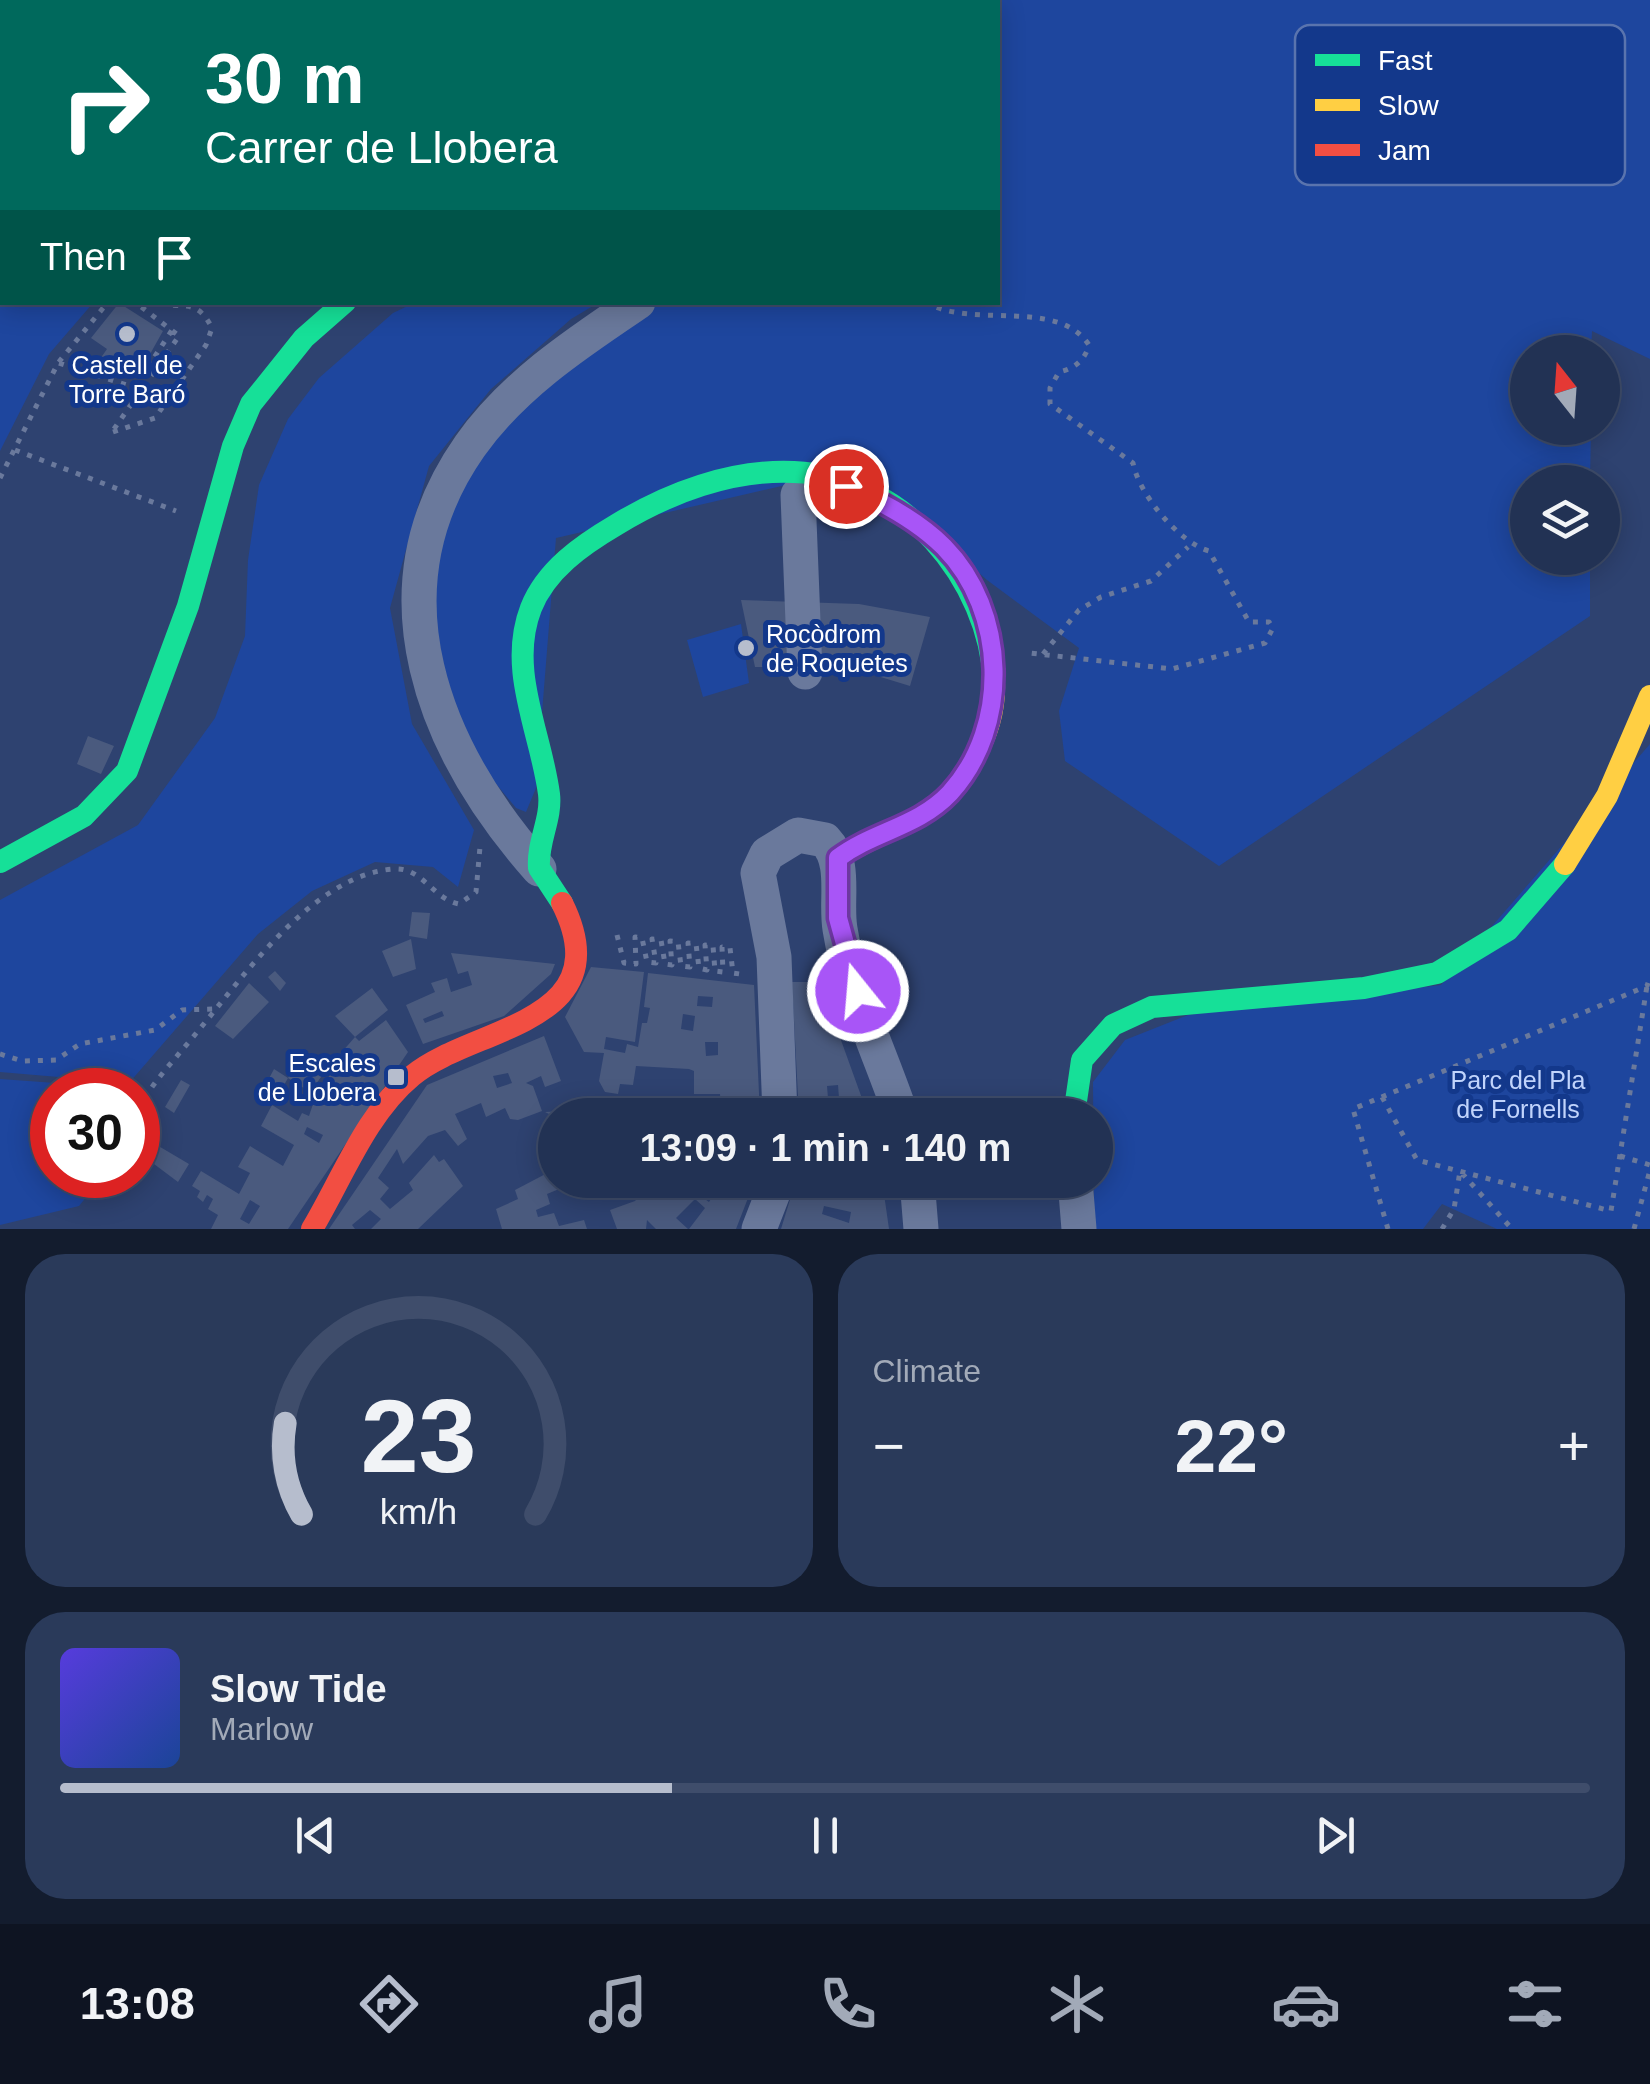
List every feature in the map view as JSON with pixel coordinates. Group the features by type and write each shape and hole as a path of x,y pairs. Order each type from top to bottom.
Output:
{"street":[{"path":"0,862 84,816 127,771 156,700 214,524 233,446 251,404 304,338 342,305"},
{"path":"312,1229 386,1103 414,1073 448,1052 520,1028 555,1000 574,963 576,942 558,897 501,823 444,730 427,674 418,590 425,550 456,470 488,424 554,362 634,305"},
{"path":"539,869 550,811 527,712 520,647 530,611 546,581 575,552 648,506 695,488 759,474 820,475 873,497 944,548 968,579 990,634 993,709 970,764 952,790 927,814 838,858"},
{"path":"798,495 805,672"},
{"path":"1076,1098 1082,1060 1113,1025 1152,1007 1364,988 1437,973 1508,930 1559,874 1607,796 1650,696"},
{"path":"501,823 535,823 550,811"},
{"path":"779,1098 774,957 758,886 760,862 778,844 798,835 826,840 838,858 838,918 848,965 896,1098"},
{"path":"759,1229 771,1198"},
{"path":"918,1198 921,1229"},
{"path":"1076,1198 1078,1229"}],"path":[{"path":"0,478 58,363 106,305"},
{"path":"139,305 180,336 112,432 155,418 206,345 212,328 204,312 186,305"},
{"path":"931,305 957,317 1031,314 1083,335 1090,345 1087,353 1071,370 1058,372 1050,388 1050,404 1132,463 1137,482 1188,546 1209,551 1249,622 1269,622 1273,628 1265,644 1172,669 1043,654 992,653"},
{"path":"147,361 150,364 172,330"},
{"path":"58,363 142,390"},
{"path":"15,450 214,524"},
{"path":"1043,654 1079,610 1100,597 1151,581 1188,546"},
{"path":"160,1081 291,923 366,876 405,870 452,903 465,901 476,892 484,837 501,823"},
{"path":"614,921 624,963 636,964 635,937 642,938 646,962 656,963 652,939 662,940 665,964 672,965 670,941 678,942 681,966 690,967 688,943 696,944 699,968 707,970 705,945 713,946 716,971 724,972 722,947 730,948 733,973 740,974"},
{"path":"1382,1097 1417,1160 1611,1211 1650,977"},
{"path":"1388,1229 1353,1109 1647,986"},
{"path":"0,1054 22,1061 56,1060 80,1044 155,1030 182,1010 216,1009"},
{"path":"1620,1156 1650,1168 1634,1229"},
{"path":"1442,1229 1454,1209 1460,1171"},
{"path":"1460,1171 1512,1229"}],"green space":[{"path":"1000,0 1650,0 1650,359 1620,345 1620,335 1592,331 1592,335 1510,335 1510,445 1591,445 1590,465 1510,465 1510,575 1590,575 1590,616 1219,866 1065,761 1059,711 1079,648 987,580 860,468 556,538 536,788 526,812 516,808 492,779 452,713 429,586 456,500 488,440 608,336 656,305 1000,305"},
{"path":"0,305 91,305 49,354 0,451"},
{"path":"410,305 595,305 571,319 491,389 429,466 390,608 412,724 474,830 458,887 433,867 375,862 312,891 258,934 142,1068 30,1068 30,1075 0,1072 0,900 138,825 215,718 245,636 248,560 259,485 288,419 319,378 393,313"},
{"path":"741,624 749,683 703,697 687,640"},
{"name":"Parc del Pla de Fornells","path":"1650,744 1650,1229 1497,1229 1442,1204 1423,1229 1094,1229 1094,1198 1113,1198 1113,1098 1093,1098 1093,1082 1125,1040 1188,1015 1441,985"},
{"path":"0,1079 30,1081 30,1198 85,1198 79,1206 0,1225"}],"building":[{"name":"Castell de Torre Baró","path":"117,305 163,331 140,372 123,359 114,373 98,362 107,349 91,338"},
{"path":"741,600 859,604 930,617 910,686 848,667 755,667"},
{"path":"88,736 114,746 101,774 77,764"},
{"path":"412,912 430,913 427,939 409,936"},
{"path":"411,939 416,969 393,977 382,951"},
{"path":"451,953 555,964 551,974 504,1016 423,1044 406,1005 435,992 431,983 447,978 451,992 472,985 468,971 458,974","holes":["442,1011 444,1016 425,1023 423,1019"]},
{"path":"591,967 644,972 635,1042 606,1037 604,1049 625,1053 627,1044 638,1047 642,1023 647,1023 650,1008 644,1007 648,973 754,985 759,1098 694,1094 694,1071 636,1066 633,1085 620,1084 618,1094 605,1092 599,1081 604,1053 584,1052 565,1017","holes":["698,996 713,997 712,1007 697,1006","683,1014 695,1016 693,1031 681,1029","705,1042 718,1042 718,1055 706,1056"]},
{"path":"275,971 286,983 280,991 268,977"},
{"path":"792,982 820,982 862,1098 839,1098 838,1085 827,1086 828,1098 798,1098"},
{"path":"249,983 269,1002 233,1039 215,1026"},
{"path":"372,988 388,1010 355,1037 335,1016"},
{"path":"386,1020 408,1052 288,1229 211,1229 218,1215 208,1209 213,1199 207,1195 203,1202 197,1197 200,1191 192,1186 201,1171 239,1194 250,1173 238,1167 250,1146 283,1166 294,1145 261,1126 272,1105 298,1121 302,1113 309,1116 316,1095 332,1072 327,1069 355,1037 359,1041","holes":["358,1060 367,1068 359,1076 351,1068","307,1127 323,1135 319,1143 304,1134","250,1200 260,1206 249,1224 240,1219"]},
{"path":"544,1036 561,1081 545,1087 541,1076 526,1083 533,1086 538,1112 510,1119 505,1108 486,1117 481,1103 455,1114 467,1139 458,1146 445,1130 428,1136 403,1164 397,1149 378,1178 389,1188 380,1199 390,1209 413,1190 409,1183 434,1155 439,1162 444,1159 463,1186 418,1229 371,1229 381,1219 370,1210 352,1225 355,1229 329,1229 427,1085","holes":["508,1073 512,1083 497,1088 493,1076"]},
{"path":"303,1052 327,1069 310,1092 288,1078"},
{"path":"274,1069 288,1078 279,1094 265,1086"},
{"path":"181,1080 190,1085 174,1113 165,1107"},
{"path":"160,1147 189,1164 178,1182 160,1168"},
{"path":"538,1178 538,1198 548,1198 550,1204 536,1210 538,1217 554,1213 559,1226 584,1220 587,1229 502,1229 496,1209 518,1199 515,1190"},
{"path":"703,1198 709,1202 712,1198 748,1198 736,1229 689,1229 705,1208 695,1199 676,1218 688,1229 656,1229 647,1220 646,1229 617,1229 610,1210 635,1201"},
{"path":"790,1198 885,1198 889,1229 781,1229","holes":["824,1206 851,1212 849,1223 822,1214"]}],"traffic: fast":[{"path":"0,862 84,816 127,771 188,606 233,446 251,404 304,338 342,305"},
{"path":"562,903 539,868 549,794 524,678 525,631 538,594 556,570 590,541 636,513 701,485 771,472 834,478 871,492 904,513 933,540 958,572 989,645 994,683"},
{"path":"1076,1098 1082,1060 1113,1025 1152,1007 1364,988 1437,973 1508,930 1565,864"}],"traffic: slow":[{"path":"838,858 921,815 951,790 964,775 983,739 994,683"},
{"path":"1565,864 1607,796 1650,696"}],"traffic: jam":[{"path":"312,1229 368,1128 396,1091 438,1059 532,1016 557,998 573,974 575,943 562,903"}],"place":[{"name":"Castell de Torre Baró","path":"127,334"},
{"name":"Rocòdrom de Roquetes","path":"746,648"},
{"name":"Escales de Llobera","path":"396,1077"}],"route":[{"path":"846,486 873,497 913,522 944,548 968,579 990,634 995,680 993,709 970,764 952,790 927,814 838,858 838,918 858,991"}]}
